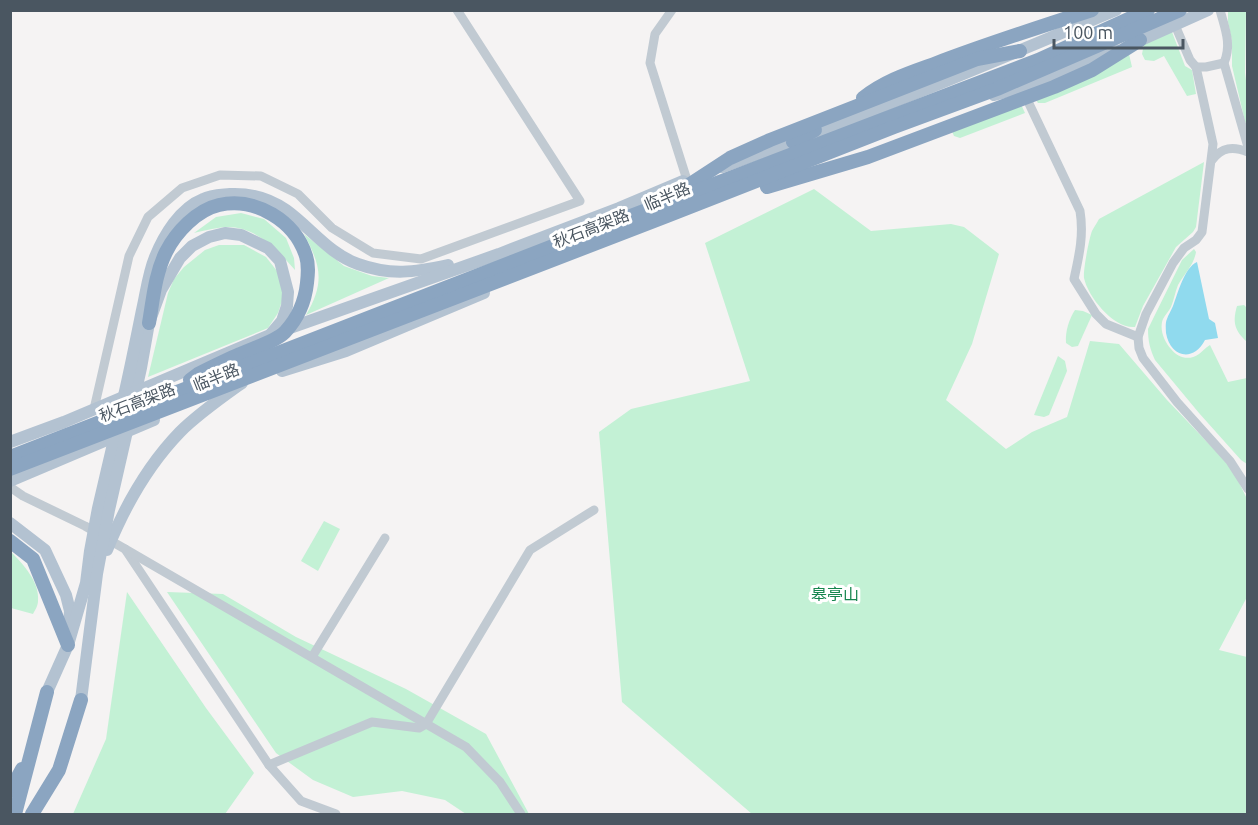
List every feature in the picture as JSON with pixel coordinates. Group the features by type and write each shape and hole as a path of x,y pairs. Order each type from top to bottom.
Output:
{"highway":[{"path":"793,142 836,118 882,85 971,50 1092,10"},
{"name":"秋石高架路","path":"10,457 1027,64 1148,10"},
{"name":"秋石高架路","path":"10,469 1140,34 1180,10"},
{"path":"667,216 707,209 774,184 868,157 1008,105 1092,69 1140,34"},
{"path":"839,144 879,138 926,123 1067,68 1140,34"},
{"path":"594,230 613,217 684,188 710,170 748,149 977,59 1020,51"},
{"path":"149,323 155,285 166,252 189,222 204,211 219,205 252,205 283,221 301,244 308,271 306,290 302,308 284,333 198,374 168,395"},
{"path":"10,541 33,559 68,645"},
{"path":"15,814 47,692"},
{"path":"32,814 59,770 81,700"},
{"path":"10,791 33,745"}],"main road":[{"name":"临半路","path":"10,442 270,334 499,254 687,180 793,142 1116,10"},
{"name":"临半路","path":"10,481 242,383 346,351 505,285 687,205 839,144 927,111 1021,88 1140,34 1175,25 1208,10"},
{"path":"81,700 97,573 154,260 164,237 177,219 202,199 218,195 251,195 265,198 283,208 338,254 356,264 380,271 397,273 434,268 499,254"},
{"path":"47,692 68,645 86,582 101,497 149,323 161,290 180,258 200,241 225,233 241,235 268,248 280,261 288,292 287,306 282,321 270,334"},
{"path":"97,573 118,524 161,454 181,431 242,383"},
{"path":"10,524 45,550 66,595 70,611 68,645"}],"street":[{"path":"94,409 129,256 148,217 182,188 220,175 261,176 298,194 332,228 373,254 421,259 580,201 457,10"},
{"path":"672,10 655,34 650,63 687,180"},
{"path":"1220,10 1228,43 1224,63 1248,147"},
{"path":"1175,25 1190,60 1196,67 1213,144 1212,160 1202,232 1196,240 1184,248 1173,263 1146,314 1138,337 1139,348 1143,358 1177,402 1243,474 1248,489"},
{"path":"1196,67 1224,63"},
{"path":"1021,88 1080,211 1082,238 1074,279 1096,314 1107,324 1138,337"},
{"path":"1212,160 1217,153 1223,150 1233,148 1248,152"},
{"path":"10,487 85,526 466,747 500,782 521,814"},
{"path":"269,765 372,722 419,728 426,724 530,550 594,510"},
{"path":"312,657 385,538"},
{"path":"125,549 269,765 301,801 336,814"}],"green space":[{"path":"1228,11 1246,11 1247,130 1232,66 1232,41"},
{"path":"1172,32 1185,66 1192,70 1196,94 1187,96 1164,56 1154,61 1145,60 1142,54 1144,44"},
{"path":"1129,54 1132,67 1045,103 1038,103 1034,97"},
{"path":"1018,98 1025,113 960,138 954,136 951,129"},
{"path":"1204,162 1196,227 1176,247 1143,306 1135,327 1119,323 1103,310 1086,286 1084,268 1093,230 1099,219"},
{"name":"皋亭山","path":"814,189 871,231 951,224 964,227 999,254 972,344 946,400 1006,449 1032,432 1067,417 1090,341 1119,344 1167,400 1232,468 1247,499 1247,597 1219,650 1247,657 1247,814 752,814 622,702 599,432 631,409 750,381 705,243"},
{"path":"241,213 264,219 286,238 294,258 295,270 271,245 252,233 230,227 194,233 216,217"},
{"path":"304,234 344,266 372,276 389,278 306,315 316,293 318,274 314,256"},
{"path":"219,245 244,245 266,257 277,271 282,286 282,301 278,313 268,328 148,377 168,293 174,279 184,267 205,250"},
{"path":"1194,249 1196,252 1193,261 1178,285 1171,307 1163,319 1163,335 1174,352 1184,358 1199,354 1210,345 1228,382 1247,378 1247,464 1199,413 1155,360 1148,337 1148,329 1182,260"},
{"path":"1244,305 1247,308 1247,342 1237,330 1235,322 1237,306"},
{"path":"1075,310 1092,315 1078,346 1072,347 1066,343 1066,334"},
{"path":"1058,356 1065,361 1067,371 1049,415 1044,417 1034,415"},
{"path":"324,521 340,529 318,571 301,561"},
{"path":"11,552 34,580 38,603 33,614 11,608"},
{"path":"127,592 206,708 254,773 225,814 73,814 106,739"},
{"path":"167,592 223,594 296,637 406,689 486,734 529,814 466,814 445,800 402,791 353,797 313,780 276,753"}],"water":[{"path":"1197,262 1209,319 1215,323 1218,338 1205,340 1194,352 1182,354 1177,352 1168,341 1166,322 1185,275"}]}
